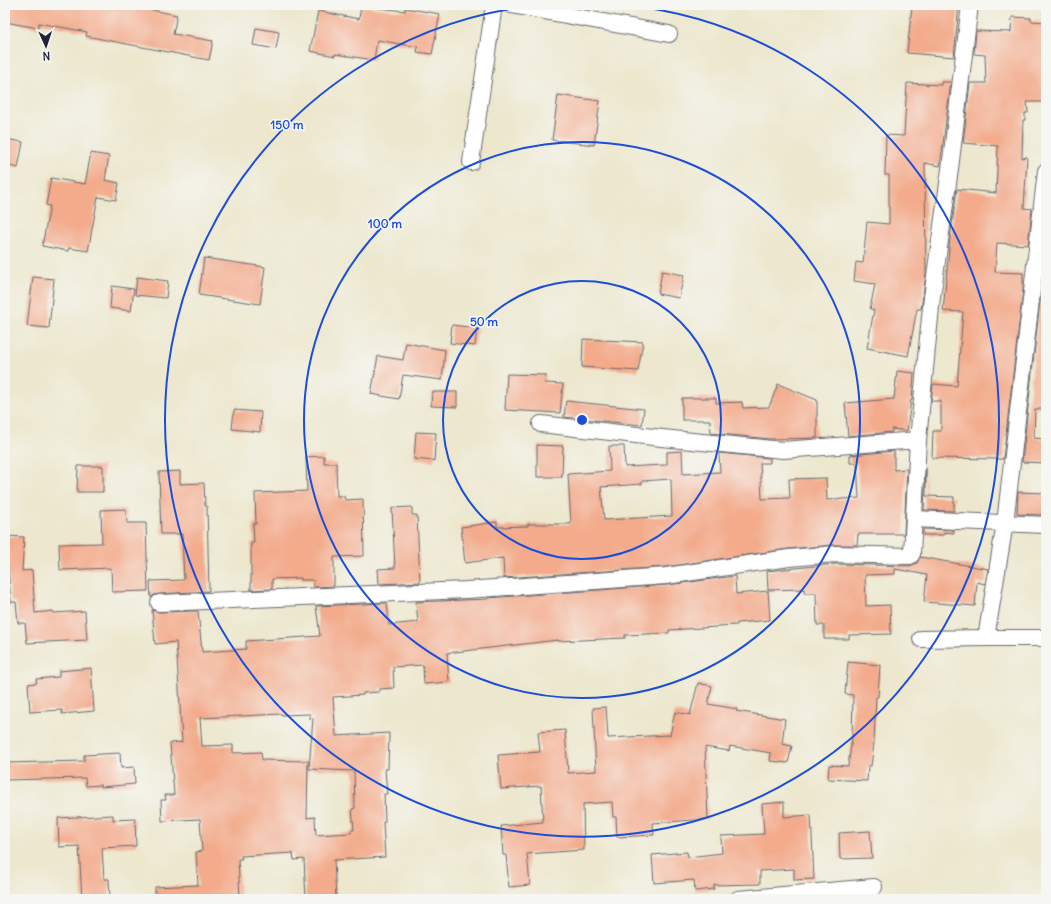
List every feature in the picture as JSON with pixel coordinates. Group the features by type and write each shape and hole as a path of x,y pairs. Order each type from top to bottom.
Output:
{"street":[{"path":"471,162 494,5"},
{"path":"512,5 669,34"},
{"path":"159,603 466,590 666,576 789,558 835,554 910,556 912,554 918,440 932,297 950,169 970,5"},
{"path":"986,638 1005,523 1046,171"},
{"path":"541,424 783,450 918,440"},
{"path":"914,519 1046,525"},
{"path":"921,639 1046,638"},
{"path":"738,899 874,887"}],"building":[{"path":"5,5 126,5 177,15 173,34 213,41 209,60 86,36 87,32 39,23 38,28 5,22"},
{"path":"912,5 959,5 954,57 907,53"},
{"path":"361,6 405,11 405,8 440,14 432,54 417,52 418,47 377,40 374,60 335,54 335,56 310,51 318,11 359,19"},
{"path":"1012,17 1031,18 1031,21 1046,22 1046,102 1027,102 1028,113 1025,113 1025,120 1023,120 1022,158 1027,157 1024,208 1032,209 1028,245 997,243 995,272 1023,273 1023,290 1003,459 932,458 933,431 941,431 941,401 931,401 933,384 957,386 963,312 943,311 950,239 957,189 996,193 998,146 963,143 970,83 986,83 985,55 974,54 976,31 1011,32"},
{"path":"256,28 279,32 276,49 253,45"},
{"path":"941,82 951,82 940,166 925,163 926,274 921,309 917,309 908,356 867,348 874,310 870,309 875,284 854,281 856,262 863,263 867,222 889,224 889,175 885,175 886,135 904,136 907,83 941,85"},
{"path":"558,95 600,101 594,145 552,140"},
{"path":"5,139 23,142 18,168 5,165"},
{"path":"91,153 109,156 105,180 119,183 116,200 98,197 88,251 69,248 68,251 42,246 50,206 46,205 51,178 85,184"},
{"path":"204,258 265,267 260,304 199,295"},
{"path":"662,271 684,275 679,298 658,294"},
{"path":"33,277 54,279 49,328 27,326"},
{"path":"137,277 168,281 166,298 135,295"},
{"path":"112,286 134,289 131,311 110,308"},
{"path":"1041,292 1046,293 1046,409 1035,409 1034,438 1046,439 1046,463 1022,462"},
{"path":"452,325 477,328 475,346 450,343"},
{"path":"583,339 643,342 638,371 582,367"},
{"path":"406,343 445,350 442,380 403,375 399,399 371,394 378,356 403,360"},
{"path":"897,371 914,373 912,400 907,431 892,429 892,432 848,436 845,403 894,399"},
{"path":"507,374 546,375 545,383 563,384 560,413 505,410"},
{"path":"778,384 817,400 817,438 770,439 711,433 710,420 682,420 682,398 716,398 716,403 742,402 743,408 769,407"},
{"path":"432,392 457,392 457,407 431,406"},
{"path":"566,401 644,409 642,425 564,417"},
{"path":"234,410 261,412 260,432 232,429"},
{"path":"416,432 436,433 434,461 414,459"},
{"path":"537,445 563,446 562,477 537,477"},
{"path":"609,446 624,446 625,467 665,465 667,464 667,452 682,451 683,474 720,472 719,453 770,458 770,463 760,463 762,499 790,498 789,479 826,478 827,500 859,498 857,463 850,463 850,455 894,451 894,470 907,469 904,534 858,534 857,545 834,545 788,549 665,567 504,578 503,558 465,563 461,527 497,522 497,527 528,526 528,524 571,524 568,474 610,471","holes":["671,479 672,516 604,520 601,487 642,484 642,481"]},
{"path":"324,456 324,463 336,463 337,496 344,496 345,500 363,499 364,556 334,557 334,586 314,587 313,580 301,580 301,578 272,579 272,589 251,590 251,543 254,543 253,524 256,524 255,493 307,491 306,457"},
{"path":"78,466 103,466 103,492 77,492"},
{"path":"926,468 926,496 954,497 954,511 924,510"},
{"path":"180,471 180,484 204,483 205,506 207,506 209,591 159,594 154,595 151,598 150,581 184,580 182,534 161,534 159,472"},
{"path":"1018,492 1046,493 1046,515 1017,514"},
{"path":"412,507 412,515 417,515 420,582 379,584 378,569 395,568 392,508"},
{"path":"126,509 127,523 146,523 148,591 112,592 111,568 60,570 59,544 102,543 101,510"},
{"path":"923,529 954,530 954,533 944,532 944,535 923,535"},
{"path":"5,536 24,537 22,571 32,570 35,613 53,611 54,613 85,611 87,640 27,643 25,623 18,623 16,602 11,602 7,559 5,559"},
{"path":"920,557 988,569 985,584 977,582 975,606 924,602 927,575 895,569 895,574 865,575 866,606 890,605 891,634 849,635 849,639 824,639 824,625 817,625 816,593 804,593 804,589 768,590 767,571 835,564 910,566 917,563"},
{"path":"735,576 736,594 768,591 770,620 737,623 737,625 717,627 669,630 669,633 625,635 625,638 558,640 447,653 449,682 424,684 423,665 393,667 394,688 379,689 379,692 363,693 363,695 333,697 336,736 389,733 388,769 385,769 387,794 384,794 385,822 383,822 385,857 334,860 336,899 306,899 304,859 294,860 293,853 241,856 242,859 238,859 240,899 155,899 155,887 198,885 196,852 202,851 200,819 162,821 161,800 166,800 165,795 174,795 170,743 182,742 176,642 155,644 152,610 159,612 198,611 202,652 246,649 246,641 320,636 316,606 387,603 389,625 418,622 416,602 488,599 667,585","holes":["310,714 310,719 313,718 309,769 354,771 355,808 352,809 354,830 351,830 351,833 316,835 315,817 307,818 308,761 262,760 261,752 233,753 233,745 202,746 200,718"]},
{"path":"848,662 880,665 878,697 876,697 874,743 871,766 868,766 867,781 828,779 829,765 848,766 852,738 853,695 845,694"},
{"path":"91,668 94,711 62,714 62,710 30,712 28,684 37,683 36,679 59,677 59,671"},
{"path":"698,683 712,686 708,704 737,709 736,711 785,719 782,744 792,746 788,763 770,761 771,753 730,746 729,751 705,747 708,819 653,823 654,835 617,837 616,817 613,817 612,802 583,804 584,850 527,854 530,885 509,887 506,855 503,855 501,826 543,822 541,786 501,789 498,755 540,752 538,732 565,730 568,773 596,771 593,708 606,707 608,738 670,735 675,712 690,715"},
{"path":"120,753 121,768 134,767 135,784 101,787 101,785 86,786 85,778 5,780 5,763 84,761 84,755"},
{"path":"784,802 784,817 811,815 814,879 794,880 794,869 760,871 760,884 714,885 714,889 695,891 694,880 654,883 652,855 687,852 688,857 722,853 721,836 764,834 762,804"},
{"path":"113,815 113,820 135,819 136,846 102,848 104,879 109,879 110,899 82,899 79,846 59,847 58,818"},
{"path":"870,831 872,858 840,859 839,833"}]}
